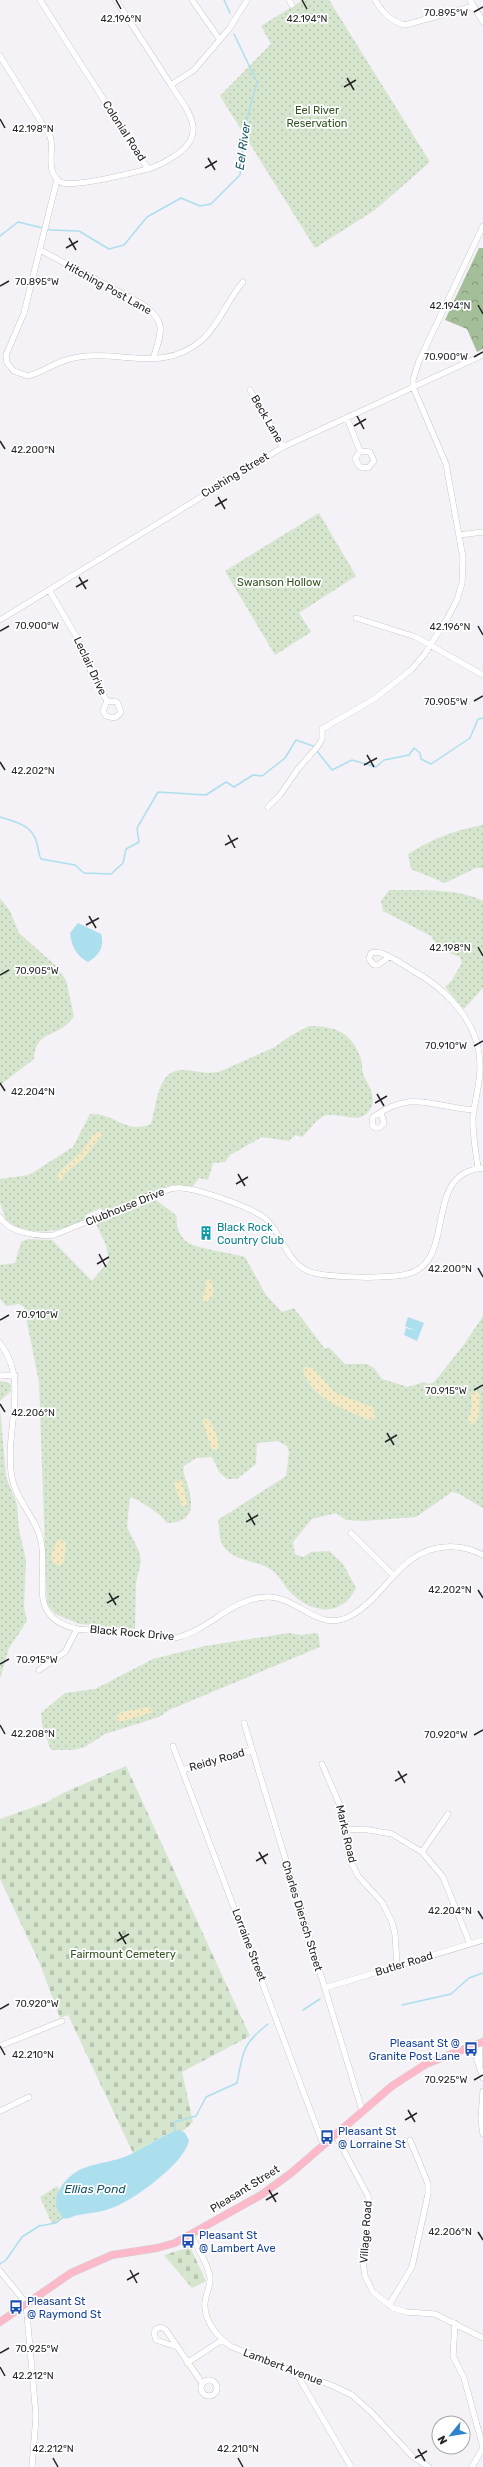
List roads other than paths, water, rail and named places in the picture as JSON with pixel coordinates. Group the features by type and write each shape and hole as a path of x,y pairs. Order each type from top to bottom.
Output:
{"main road":[{"name":"Pleasant Street","path":"0,2322 64,2276 104,2259 128,2252 164,2247 191,2235 271,2188 362,2110 414,2071 478,2043"}],"street":[{"name":"Colonial Road","path":"40,0 148,169 158,166 186,148 193,136 194,129 190,117 171,85 116,0"},
{"path":"192,0 220,40"},
{"path":"171,85 194,70 220,40 247,0"},
{"path":"375,0 387,17 395,23 405,25 474,6"},
{"path":"470,0 483,22"},
{"path":"0,56 50,136 53,144 51,165 57,180 24,313 19,328 8,346 6,355 7,363 14,371 28,376 56,362 81,356 153,359 179,354 202,340 213,327 230,298 243,282"},
{"path":"57,180 63,183 77,183 148,169"},
{"path":"268,807 280,795 298,769 316,750 322,739 322,728 352,714 394,685 411,670 431,644 457,600 462,583 462,558 446,464 413,387 413,380 417,365 483,226"},
{"name":"Hitching Post Lane","path":"40,250 142,304 155,314 162,331 153,359"},
{"name":"Cushing Street","path":"0,620 283,447 483,355"},
{"name":"Beck Lane","path":"250,390 283,447"},
{"path":"347,418 360,451"},
{"path":"459,535 483,532"},
{"name":"Leclair Drive","path":"49,590 83,648 92,674 107,701"},
{"path":"356,618 416,637 431,644 483,675"},
{"name":"Clubhouse Drive","path":"1,1219 10,1227 42,1235 54,1235 156,1194 179,1188 238,1205 259,1214 269,1222 295,1262 313,1273 343,1276 402,1275 417,1269 430,1257 435,1248 443,1205 448,1192 458,1179 481,1168 474,1143 474,1110 480,1078 480,1059 475,1040 461,1011 434,982 389,957"},
{"path":"381,1113 391,1105 410,1101 474,1110"},
{"name":"Black Rock Drive","path":"0,1343 9,1356 15,1375 16,1394 10,1452 12,1478 20,1500 41,1540 43,1602 53,1618 65,1625 77,1628 178,1637 188,1634 244,1602 268,1597 285,1601 317,1618 336,1620 357,1612 393,1574 409,1560 430,1549 452,1546 471,1550 483,1555"},
{"path":"0,1376 15,1375"},
{"path":"351,1533 393,1574"},
{"path":"39,1670 65,1652 77,1628"},
{"name":"Charles Diersch Street","path":"244,1723 362,2110"},
{"name":"Lorraine Street","path":"173,1746 323,2144"},
{"name":"Reidy Road","path":"182,1770 251,1750"},
{"name":"Marks Road","path":"322,1764 339,1802 345,1830 348,1858 353,1868 382,1902 392,1922 395,1934 397,1966"},
{"path":"422,1852 448,1814"},
{"path":"345,1830 368,1830 392,1834 422,1852 443,1877 470,1944"},
{"name":"Butler Road","path":"325,1988 483,1940"},
{"path":"0,2046 62,2021"},
{"path":"478,2043 483,2078"},
{"path":"483,2091 481,2120 483,2134"},
{"path":"0,2111 29,2097"},
{"name":"Village Road","path":"335,2134 368,2196 369,2211 363,2262 364,2276 373,2292 389,2305 406,2312 435,2314 483,2337"},
{"path":"389,2305 412,2267 428,2194 428,2184 410,2140"},
{"name":"Lambert Avenue","path":"191,2235 209,2275 205,2302 206,2312 210,2323 222,2340 232,2347 352,2395 372,2413 413,2457 429,2467"},
{"path":"0,2270 26,2302 37,2424 32,2467"},
{"path":"455,2323 453,2356 464,2378 483,2448 472,2467"},
{"path":"187,2364 222,2340"},
{"path":"177,2347 187,2364 202,2383"},
{"path":"295,2372 351,2467"}],"water":[{"path":"78,923 101,934 102,947 98,954 88,962 80,957 72,942 70,933"},
{"path":"408,1317 424,1323 417,1341 404,1335 406,1328 416,1331 405,1326"},
{"name":"Ellias Pond","path":"180,2130 185,2133 189,2140 186,2149 170,2168 159,2178 136,2195 117,2206 98,2212 63,2218 57,2208 56,2198 64,2182 79,2170 123,2157 170,2133"}],"waterway":[{"name":"Eel River","path":"224,0 230,13"},
{"name":"Eel River","path":"0,236 18,222 51,230 79,231 109,249 124,245 147,217 181,198 200,206 211,204 240,175 245,127 257,82 234,34"},
{"path":"0,817 23,825 32,832 38,846 41,859 75,865 84,873 111,874 123,863 126,849 139,842 137,828 158,792 206,795 226,782 234,787 253,775 262,776 285,758 296,740 313,746 332,770 352,760 376,767 384,760 409,755 414,748 420,753 421,759 431,764 470,738 478,719 483,718"},
{"path":"402,2005 451,1994 469,1978 483,1973"},
{"path":"303,2010 320,1999"},
{"path":"175,2132 175,2122 196,2116 206,2097 237,2083 243,2056 248,2043 268,2024"},
{"path":"0,2264 6,2260 22,2237 39,2226 56,2223 65,2216"}],"place":[{"name":"Black Rock Country Club","path":"206,1233"},
{"name":"Pleasant St @ Granite Post Lane","path":"471,2049"},
{"name":"Pleasant St @ Lorraine St","path":"327,2137"},
{"name":"Pleasant St @ Lambert Ave","path":"188,2241"},
{"name":"Pleasant St @ Raymond St","path":"16,2307"}],"park label":[{"name":"Eel River Reservation","path":"317,116"},
{"name":"Swanson Hollow","path":"279,582"},
{"name":"Fairmount Cemetery","path":"123,1954"}]}
